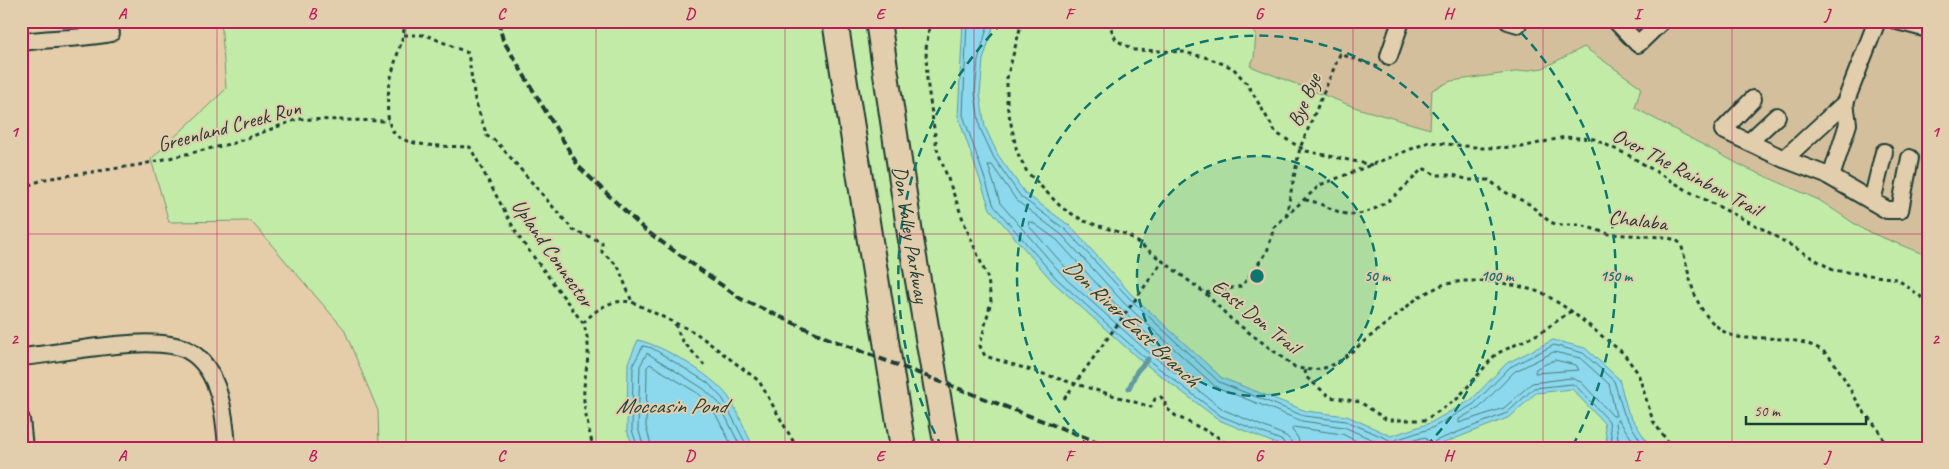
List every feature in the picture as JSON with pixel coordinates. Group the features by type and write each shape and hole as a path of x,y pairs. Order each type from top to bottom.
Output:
{"highway":[{"name":"Don Valley Parkway","path":"835,21 903,448"},
{"name":"Don Valley Parkway","path":"878,21 910,234 947,448"}],"street":[{"path":"1389,56 1401,21"},
{"path":"1616,21 1638,44 1662,21"},
{"path":"1784,159 1845,103 1877,21"},
{"path":"1897,21 1928,29"},
{"path":"21,42 68,37 89,38 111,33"},
{"path":"1753,99 1723,130 1784,159 1831,177 1887,210 1900,210 1910,158"},
{"path":"1831,177 1848,124 1845,103"},
{"path":"1749,142 1777,116"},
{"path":"1872,201 1884,152"},
{"path":"21,357 158,343 189,351 207,370 221,402 227,448"},
{"path":"21,420 24,448"}],"path":[{"path":"388,121 388,84 404,35 405,21"},
{"path":"930,21 926,49 927,80 938,149 965,225 988,279 990,301 980,346 985,356 1151,407 1154,399 1161,397 1169,411 1190,425 1215,435 1231,448"},
{"name":"East Don Trail","path":"1022,21 1006,78 1007,96 1017,152 1027,172 1062,208 1084,221 1128,235 1205,293 1231,319 1266,343 1291,364 1305,370 1325,369 1340,360 1420,296 1442,286 1462,281 1518,286 1543,294 1571,311 1623,352 1634,366 1653,421 1672,448"},
{"path":"1108,21 1116,40 1134,50 1183,52 1208,58 1232,68 1248,84 1276,133 1300,148 1306,151 1372,165"},
{"path":"404,35 426,35 468,53 475,100 487,136 497,142 573,230 602,242 602,252 618,266 632,302"},
{"name":"Bye Bye","path":"1286,216 1300,148 1340,54 1384,69 1389,56"},
{"name":"Greenland Creek Run","path":"21,188 45,179 139,165 234,143 298,119 388,121"},
{"name":"Upland Connector","path":"388,121 395,134 417,144 470,147 518,236 583,323"},
{"name":"Over The Rainbow Trail","path":"1205,293 1242,286 1267,252 1274,228 1320,185 1429,142 1483,148 1522,147 1565,137 1594,139 1630,156 1690,192 1761,228 1833,270 1897,279 1928,302"},
{"name":"Chalaba","path":"1304,200 1313,200 1344,213 1360,214 1389,202 1420,170 1425,169 1436,174 1453,175 1469,180 1489,180 1503,191 1529,204 1550,222 1558,225 1570,227 1581,225 1609,234 1664,237 1676,240 1683,249 1690,283 1696,300 1712,320 1723,330 1737,337 1794,340 1811,343 1823,349 1837,366 1863,410 1882,434 1884,448"},
{"path":"1064,399 1163,261"},
{"path":"593,448 584,401 590,350 589,337 583,323 602,306 615,302 632,302 696,333 759,381 797,448"},
{"path":"1305,370 1306,377 1330,397 1360,402 1387,420 1426,420 1457,399 1496,354 1540,333 1571,311"},
{"path":"675,323 681,339 704,365"}],"shaded area":[{"path":"1221,21 1928,21 1928,294 1435,131 1357,108 1285,81 1228,56"}],"green space":[{"path":"221,21 1240,21 1256,34 1254,58 1250,66 1357,108 1430,129 1432,90 1451,81 1543,68 1584,47 1641,87 1635,108 1742,166 1819,200 1864,230 1928,256 1928,448 379,448 378,411 344,329 251,221 169,222 151,159 226,89"}],"water":[{"name":"Don River East Branch","path":"963,21 995,21 983,60 980,94 985,127 998,155 1025,193 1070,226 1132,295 1222,378 1306,411 1347,416 1391,436 1430,423 1471,400 1507,363 1553,340 1585,348 1619,379 1628,412 1651,448 1608,448 1604,423 1572,389 1536,393 1510,417 1431,448 1286,448 1219,420 1140,360 1053,282 990,209 958,116"},
{"name":"Moccasin Pond","path":"638,340 660,348 710,378 727,395 735,407 754,448 634,448 627,431 628,363"}],"waterway":[{"name":"Don River East Branch","path":"1129,388 1137,371 1148,359"}],"railway":[{"path":"498,21 503,40 579,167 645,230 741,299 827,338 1113,448"}]}
